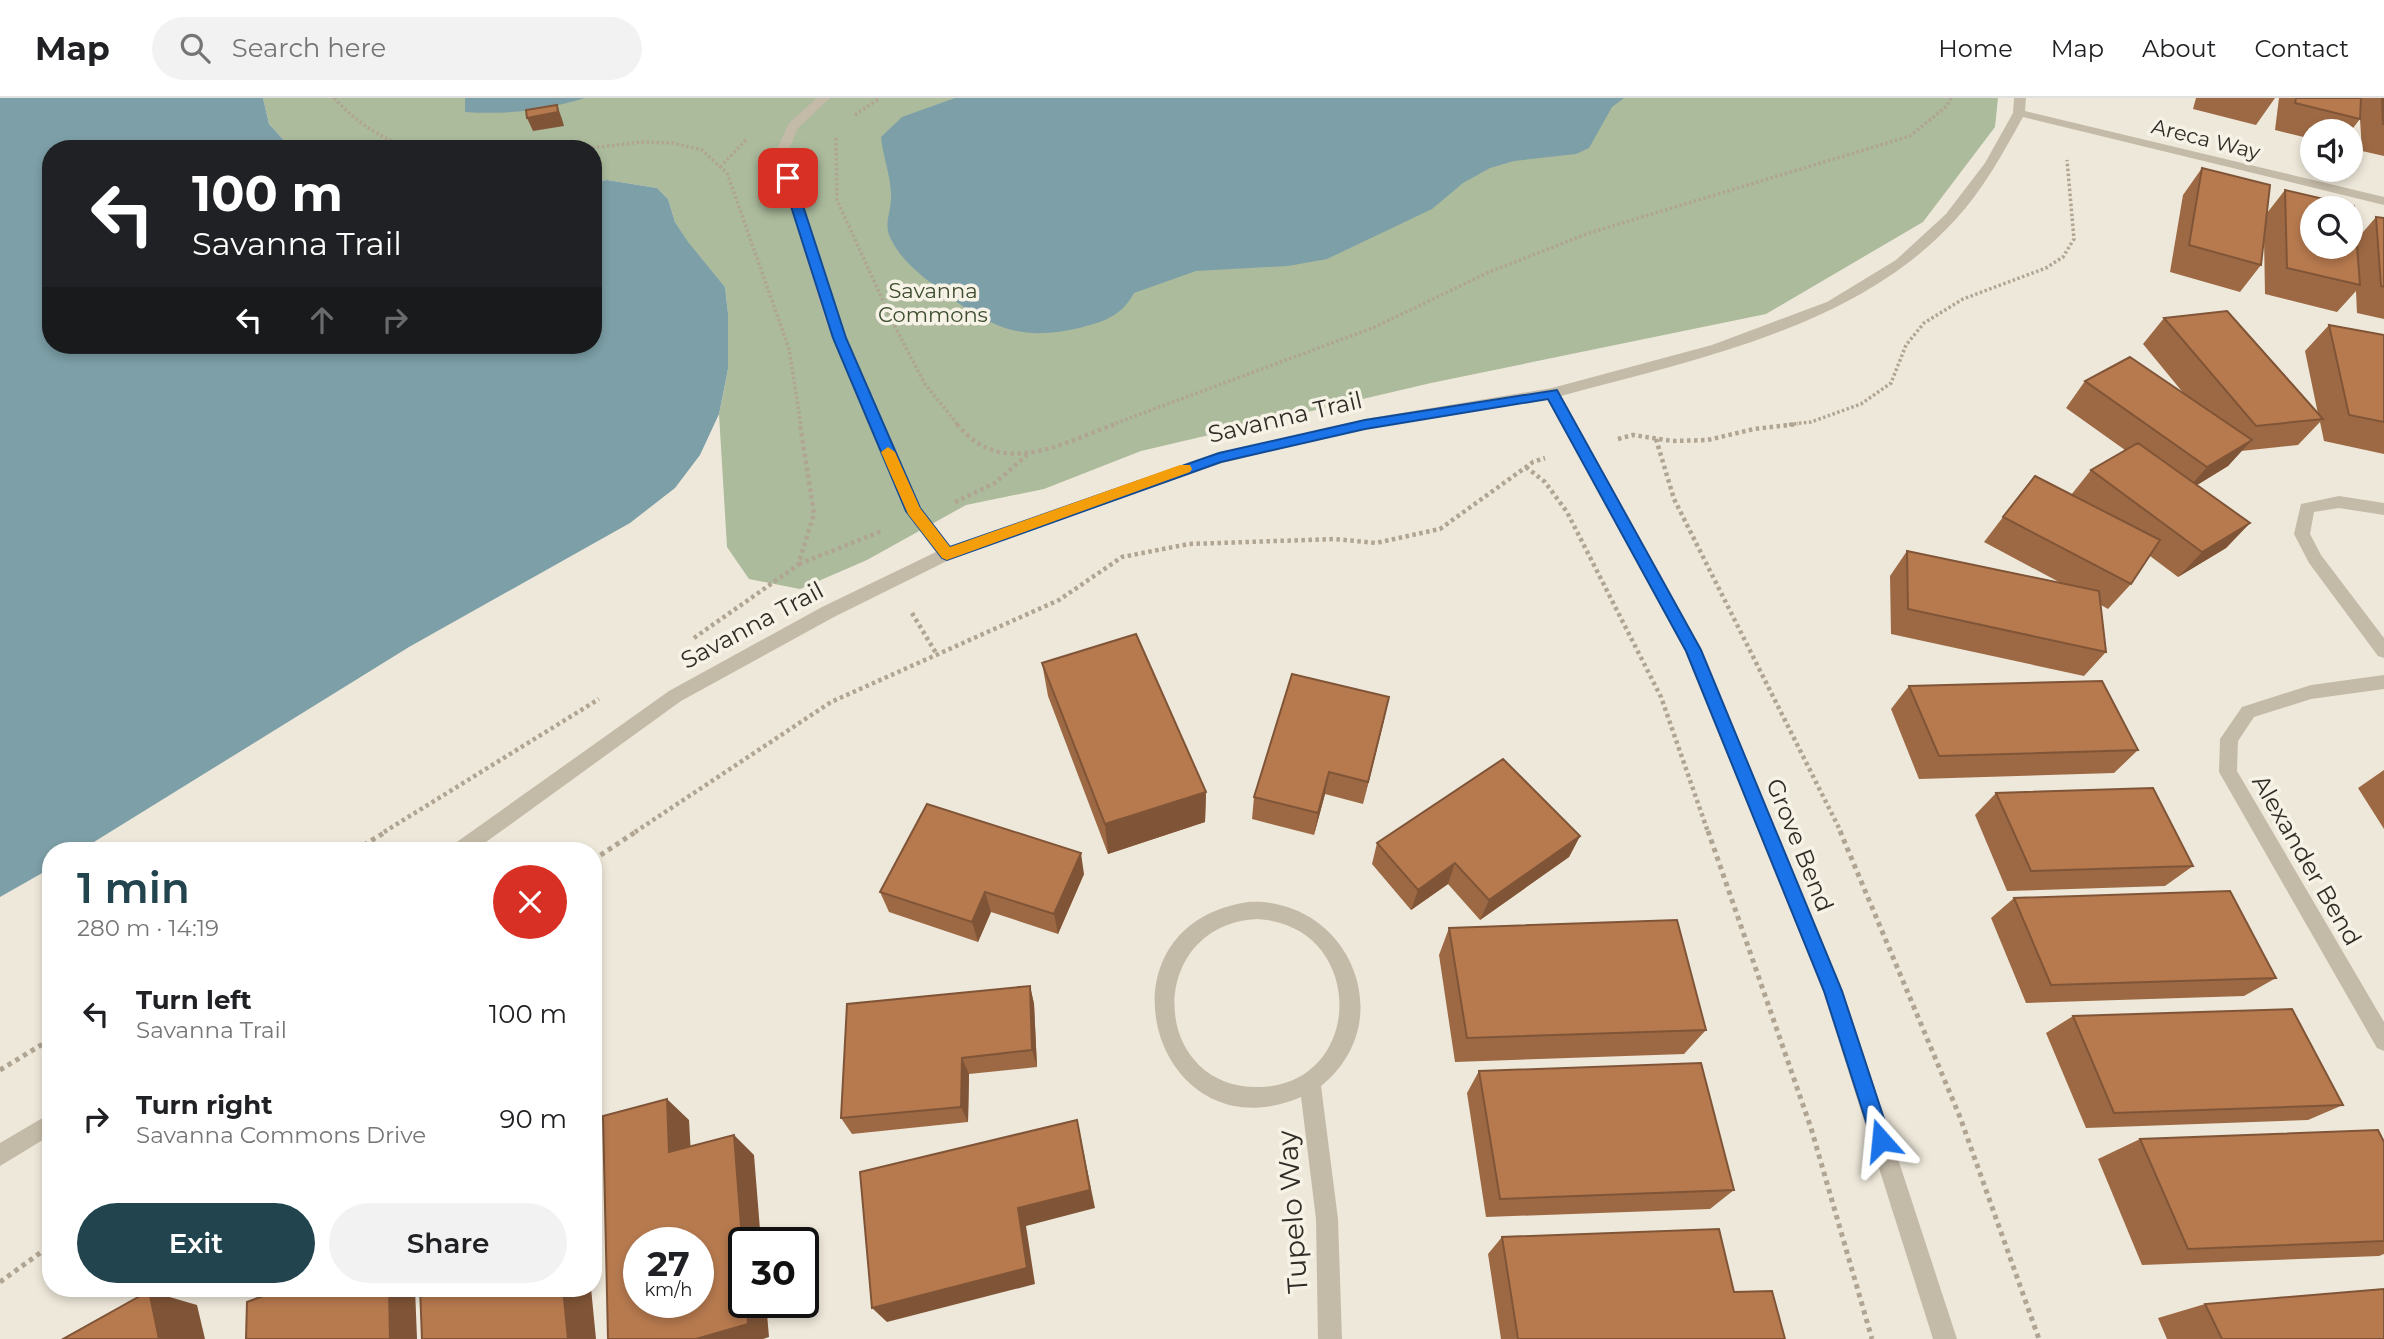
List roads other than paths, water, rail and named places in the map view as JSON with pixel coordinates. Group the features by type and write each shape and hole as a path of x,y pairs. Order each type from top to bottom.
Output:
{"street":[{"path":"824,98 793,126 781,154 835,329 914,511 947,554"},
{"name":"Savanna Trail","path":"472,842 675,696 828,612 947,554 1219,457 1365,424 1552,393 1717,348 1832,305 1901,263 1951,218 1992,164 2019,106"},
{"name":"Areca Way","path":"2019,106 2072,126 2384,201"},
{"name":"Grove Bend","path":"1552,393 1693,650 1828,978 1945,1339"},
{"path":"2384,509 2339,502 2307,508 2302,534 2315,559 2384,651"},
{"name":"Alexander Bend","path":"2384,682 2311,692 2248,712 2229,739 2228,772 2384,1041"},
{"path":"1263,912 1291,919 1317,933 1337,954 1349,980 1354,1009 1348,1037 1334,1062 1310,1082 1282,1094 1251,1096 1220,1088 1194,1072 1174,1048 1162,1021 1162,991 1168,964 1185,941 1207,924 1234,914 1263,912"},
{"name":"Tupelo Way","path":"1310,1082 1327,1219 1330,1339"},
{"path":"0,1155 42,1129"}],"water":[{"path":"0,98 263,98 269,124 284,140 42,140 42,354 602,354 602,181 657,188 668,199 675,222 688,242 725,287 728,313 728,369 719,414 700,455 675,488 630,523 409,647 94,842 42,842 42,873 0,897"},
{"path":"465,98 585,98 556,106 496,113 465,112"},
{"path":"955,98 1624,98 1612,107 1589,148 1576,154 1514,161 1490,168 1463,183 1432,209 1327,259 1288,266 1196,271 1134,293 1119,312 1099,322 1061,332 1041,333 1007,328 975,314 913,268 889,236 887,226 891,192 881,137 902,117"}],"park label":[{"name":"Savanna Commons","path":"933,302"}]}
